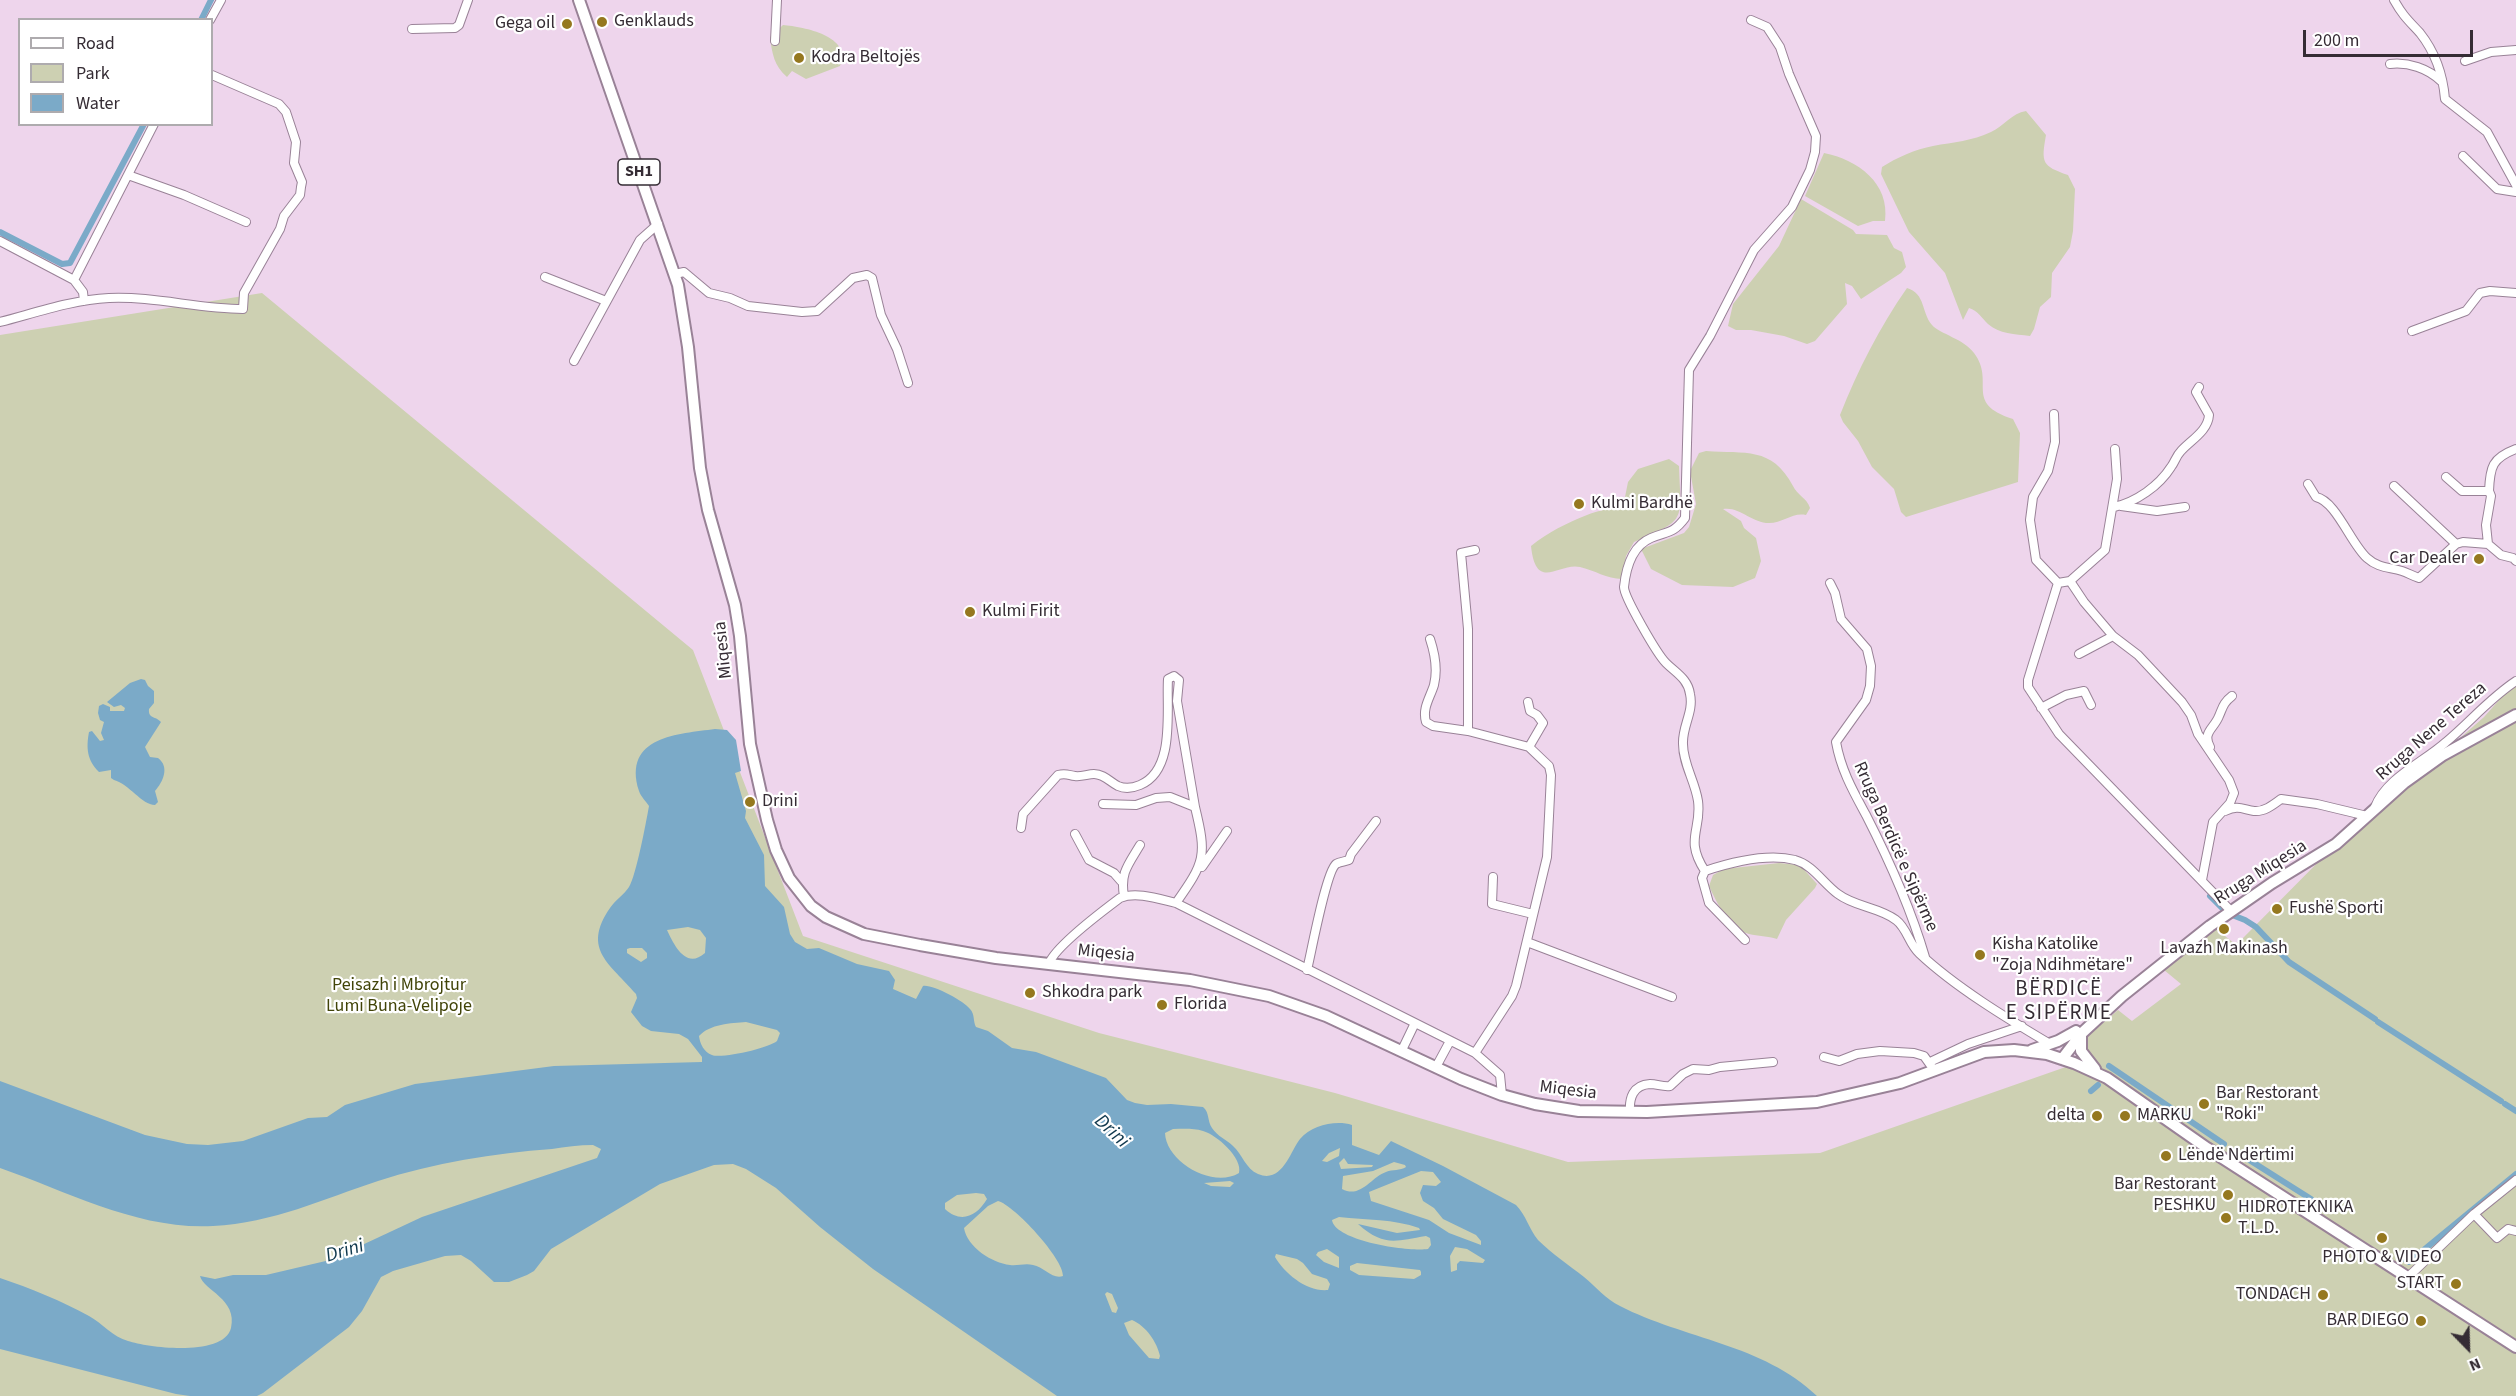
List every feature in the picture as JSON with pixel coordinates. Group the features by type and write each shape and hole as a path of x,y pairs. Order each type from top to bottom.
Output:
{"main road":[{"name":"SH1","path":"579,0 675,274"},
{"name":"Miqesia","path":"675,274 688,347 699,468 708,510 735,605 752,760 771,836 789,878 811,906 840,924 864,934 976,955 1190,980 1269,996 1326,1016 1502,1095 1564,1109 1630,1112 1817,1102 1874,1090 1932,1066 1995,1050 2024,1051"},
{"name":"Rruga Miqesia","path":"2060,1058 2079,1032 2226,914 2324,852 2415,774 2458,746 2516,715"},
{"path":"2024,1051 2050,1044 2079,1032 2082,1055 2099,1074"},
{"name":"SH1","path":"2024,1051 2060,1058 2099,1074 2207,1148 2516,1347"}],"street":[{"path":"211,18 221,0"},
{"path":"412,29 455,28 459,25 468,0"},
{"path":"775,41 777,0"},
{"path":"2394,0 2401,15 2421,35 2435,58 2443,83 2445,99 2487,132 2516,185"},
{"path":"1745,940 1709,903 1702,878 1705,870 1694,850 1698,802 1684,759 1682,741 1690,712 1690,694 1686,681 1665,662 1655,649 1624,591 1627,574 1637,546 1651,538 1669,533 1685,518 1689,370 1710,336 1754,250 1792,207 1810,170 1815,152 1816,136 1780,47 1767,27 1751,20"},
{"path":"2465,61 2491,52 2516,50"},
{"path":"2390,64 2407,63 2434,74 2443,83"},
{"path":"0,322 84,301 110,298 136,298 210,308 243,309 244,294 280,229 284,216 300,195 302,182 294,163 297,147 286,112 279,104 213,75"},
{"path":"74,280 153,126"},
{"path":"2463,156 2498,189 2516,192"},
{"path":"128,175 204,203 246,222"},
{"path":"574,361 640,240 658,224"},
{"path":"0,241 74,280 83,292 84,301"},
{"path":"675,274 684,272 709,293 730,298 748,306 810,313 826,305 853,278 867,275 872,278 881,315 897,349 908,383"},
{"path":"545,277 606,301"},
{"path":"2412,331 2466,311 2480,293 2490,291 2516,293"},
{"path":"2116,506 2155,486 2172,466 2176,456 2206,427 2209,415 2196,392 2199,387"},
{"path":"2055,414 2055,442 2048,471 2033,497 2030,520 2036,560 2058,583"},
{"path":"2058,583 2070,581 2103,554 2116,506 2115,449"},
{"path":"2488,544 2486,525 2494,461 2499,456 2516,449"},
{"path":"2446,477 2462,491 2489,491"},
{"path":"2308,484 2316,497 2322,498 2330,506 2358,550 2379,566 2398,569 2420,578 2456,543 2473,541 2488,544 2501,555 2516,561"},
{"path":"2394,486 2456,543"},
{"path":"2116,506 2157,511 2185,507"},
{"path":"1468,731 1468,629 1461,553 1475,550"},
{"path":"2070,581 2084,602 2113,636 2138,655 2182,702 2191,715 2198,734 2229,780 2234,793 2230,803 2212,822 2202,880"},
{"name":"Rruga Berdicë e Sipërme","path":"1830,583 1835,593 1841,619 1867,649 1871,666 1870,686 1866,700 1836,742 1840,760 1854,795 1892,871 1926,959 1965,990 2050,1044"},
{"path":"2058,583 2028,680 2028,687 2059,734 2202,880 2226,914"},
{"path":"2079,654 2113,636"},
{"path":"1430,639 1436,654 1436,665 1434,685 1424,713 1426,722 1433,726 1468,731 1529,747 1549,766 1551,775 1547,857 1514,991 1475,1053"},
{"path":"1020,828 1023,814 1058,776 1063,774 1076,777 1100,775 1118,786 1133,788 1150,779 1161,761 1166,744 1170,707 1168,680 1174,676 1179,680 1177,701 1203,855 1197,874"},
{"name":"Rruga Nene Tereza","path":"2370,813 2387,789 2446,742 2516,681"},
{"path":"2041,708 2066,694 2084,691 2091,705"},
{"path":"2214,757 2206,735 2219,717 2222,705 2232,696"},
{"path":"1528,702 1530,711 1537,715 1543,723 1529,747"},
{"path":"1103,804 1136,805 1156,798 1170,797 1195,807"},
{"path":"2222,813 2239,806 2256,811 2268,809 2281,800 2370,813"},
{"path":"1307,970 1327,884 1333,868 1349,860 1376,820"},
{"path":"1176,903 1227,831"},
{"path":"1075,834 1089,861 1114,873 1121,881 1124,896"},
{"path":"1121,881 1140,845"},
{"path":"1705,870 1741,861 1784,858 1805,864 1837,894 1898,921 1917,952 1926,959"},
{"path":"1493,878 1492,904 1533,914"},
{"path":"1049,964 1051,957 1071,938 1124,896 1155,897 1176,903 1475,1053 1500,1075 1502,1095"},
{"path":"1527,942 1672,997"},
{"path":"1401,1050 1415,1023"},
{"path":"1824,1058 1839,1060 1857,1054 1892,1052 1921,1054 1932,1066 1968,1044 2022,1026"},
{"path":"1436,1067 1450,1041"},
{"path":"1630,1112 1633,1092 1641,1086 1650,1084 1670,1086 1683,1074 1693,1069 1709,1070 1773,1062"},
{"path":"2408,1278 2474,1214 2516,1180"},
{"path":"2474,1214 2498,1238 2508,1229 2516,1231"}],"green space":[{"path":"783,25 814,31 833,40 840,47 842,56 840,66 806,79 792,71 787,77 776,64 770,37"},
{"path":"2026,111 2046,135 2045,162 2053,169 2068,175 2075,189 2070,247 2052,273 2051,297 2040,307 2030,336 1997,330 1969,308 1963,320 1945,273 1909,232 1881,174 1882,167 1906,154 1927,147 1984,135 2016,114"},
{"path":"1824,153 1849,161 1869,175 1882,195 1885,221 1873,221 1858,226 1805,196"},
{"path":"1801,199 1856,234 1887,235 1894,248 1902,252 1906,267 1901,273 1861,299 1852,286 1845,283 1847,304 1815,341 1807,344 1784,336 1751,330 1736,330 1728,326 1733,304 1779,246"},
{"path":"1907,288 1917,294 1932,325 1970,348 1974,353 1982,373 1984,399 1998,413 2013,419 2020,433 2018,482 1906,517 1901,512 1894,489 1872,467 1840,415 1870,350 1887,318"},
{"name":"Peisazh i Mbrojtur Lumi Buna-Velipoje","path":"262,293 693,650 803,936 1099,1033 1335,1093 1568,1162 1820,1153 2080,1062 2089,1054 2086,1052 2084,1042 2089,1035 2118,1010 2132,1021 2181,984 2164,970 2215,928 2235,944 2242,939 2337,843 2484,717 2516,681 2516,1396 0,1396 0,335"},
{"path":"1706,451 1745,453 1767,458 1785,473 1810,508 1806,515 1801,514 1769,523 1735,510 1723,509 1741,521 1744,528 1756,538 1761,561 1755,578 1733,587 1682,585 1651,569 1641,549 1684,533 1689,527 1696,504 1690,471 1699,453"},
{"path":"1669,459 1679,466 1680,509 1677,517 1664,528 1634,542 1626,556 1622,579 1611,578 1580,567 1550,572 1543,572 1538,568 1531,546 1565,525 1615,505 1625,497 1628,482 1638,469"},
{"path":"1779,863 1800,865 1817,884 1815,888 1786,920 1777,939 1749,934 1735,927 1724,914 1709,886 1713,875 1724,869"}],"water":[{"path":"145,680 154,691 154,703 149,709 150,714 161,722 145,747 150,757 158,758 164,766 163,779 155,791 158,802 155,805 145,802 111,778 111,770 99,772 92,763 88,749 89,732 92,731 100,741 104,740 101,733 104,722 100,720 99,706 103,704 110,707 110,711 124,711 125,708 121,705 114,707 107,702 130,683"},
{"path":"715,729 727,730 736,740 741,771 735,773 746,811 745,818 764,855 765,886 784,907 790,934 795,942 807,949 819,948 857,964 889,971 895,980 893,989 916,999 923,986 948,994 970,1009 976,1027 988,1031 1012,1048 1036,1052 1106,1078 1127,1100 1147,1105 1171,1104 1203,1107 1214,1131 1233,1146 1250,1169 1258,1174 1273,1175 1279,1171 1300,1139 1311,1130 1324,1125 1339,1123 1352,1125 1352,1145 1379,1155 1391,1141 1516,1205 1538,1240 1615,1303 1670,1327 1748,1353 1796,1379 1817,1396 1057,1396 873,1269 776,1188 746,1169 733,1164 714,1165 660,1184 551,1249 534,1271 509,1282 494,1282 461,1255 445,1256 393,1271 381,1277 362,1311 349,1327 257,1396 176,1394 0,1349 0,1278 68,1305 128,1341 168,1348 201,1347 225,1337 231,1328 232,1318 225,1302 202,1281 200,1276 215,1279 233,1275 266,1275 330,1260 422,1217 597,1158 601,1149 593,1145 486,1156 399,1175 297,1209 256,1220 213,1226 185,1226 131,1216 104,1208 0,1168 0,1081 145,1135 187,1144 208,1145 243,1141 308,1118 327,1117 345,1105 415,1084 554,1066 702,1062 702,1057 688,1039 679,1034 651,1031 642,1026 631,1012 637,998 636,994 609,965 599,946 598,935 610,908 625,893 635,872 649,806 639,791 636,773 639,759 646,749 657,741 671,736","holes":["688,927 700,930 706,938 705,953 698,958 686,957 673,942 667,930","642,948 647,953 647,958 641,962 627,953 627,949","746,1022 777,1030 780,1033 777,1041 756,1050 717,1056 709,1054 700,1042 699,1036 709,1029","1173,1129 1203,1131 1228,1148 1237,1161 1239,1173 1217,1178 1204,1175 1182,1163 1167,1144 1165,1133","1340,1148 1339,1156 1327,1162 1322,1161 1329,1153","1344,1158 1348,1164 1373,1165 1372,1167 1341,1169 1339,1163","1394,1162 1406,1167 1386,1172 1355,1191 1342,1189 1343,1176 1373,1171","1421,1171 1433,1172 1441,1182 1436,1186 1423,1185 1420,1193 1423,1201 1434,1208 1443,1219 1476,1235 1481,1245 1449,1233 1429,1220 1371,1201 1369,1192","1230,1181 1234,1183 1230,1187 1211,1186 1204,1183","984,1194 987,1199 974,1214 968,1216 957,1216 945,1209 945,1203 957,1195","998,1201 1015,1212 1037,1234 1056,1258 1063,1276 1052,1275 1033,1265 1003,1264 981,1253 966,1235 964,1228 988,1206","1339,1217 1390,1221 1409,1225 1420,1230 1397,1233 1358,1224 1383,1239 1398,1240 1426,1236 1430,1238 1431,1245 1428,1249 1405,1249 1345,1234 1336,1227 1332,1220","1455,1247 1467,1249 1485,1260 1483,1263 1460,1261 1457,1264 1457,1270 1451,1272 1450,1256","1327,1249 1339,1257 1339,1268 1324,1262 1316,1255","1276,1254 1297,1259 1312,1274 1327,1279 1330,1284 1328,1290 1320,1290 1297,1281 1279,1263 1275,1257","1357,1263 1420,1270 1421,1275 1414,1279 1359,1275 1350,1270 1350,1266","1107,1292 1112,1294 1118,1308 1116,1313 1112,1312 1105,1294","1132,1320 1146,1330 1156,1345 1159,1359 1149,1358 1129,1335 1124,1323"]}],"waterway":[{"path":"202,18 211,0"},
{"path":"0,232 62,264 70,263 143,126"},
{"path":"2210,896 2227,913 2256,927 2289,962 2375,1019"},
{"path":"2378,1022 2501,1101"},
{"path":"2109,1066 2224,1144"},
{"path":"2091,1091 2098,1085"},
{"path":"2505,1104 2516,1111"},
{"path":"2235,1151 2311,1199"},
{"path":"2403,1258 2409,1262 2516,1174"}],"place":[{"name":"Genklauds","path":"602,22"},
{"name":"Gega oil","path":"567,24"},
{"name":"Kodra Beltojës","path":"799,58"},
{"name":"Kulmi Bardhë","path":"1579,504"},
{"name":"Car Dealer","path":"2479,559"},
{"name":"Kulmi Firit","path":"970,612"},
{"name":"Drini","path":"750,802"},
{"name":"Fushë Sporti","path":"2277,909"},
{"name":"Lavazh Makinash","path":"2224,929"},
{"name":"Kisha Katolike \"Zoja Ndihmëtare\"","path":"1980,955"},
{"name":"Shkodra park","path":"1030,993"},
{"name":"Florida","path":"1162,1005"},
{"name":"Bar Restorant \"Roki\"","path":"2204,1104"},
{"name":"delta","path":"2097,1116"},
{"name":"MARKU","path":"2125,1116"},
{"name":"Lëndë Ndërtimi","path":"2166,1156"},
{"name":"Bar Restorant PESHKU","path":"2228,1195"},
{"name":"HIDROTEKNIKA T.L.D.","path":"2226,1218"},
{"name":"PHOTO & VIDEO","path":"2382,1238"},
{"name":"START","path":"2456,1284"},
{"name":"TONDACH","path":"2323,1295"},
{"name":"BAR DIEGO","path":"2421,1321"}],"district":[{"name":"BËRDICË E SIPËRME","path":"2059,1002"}]}
